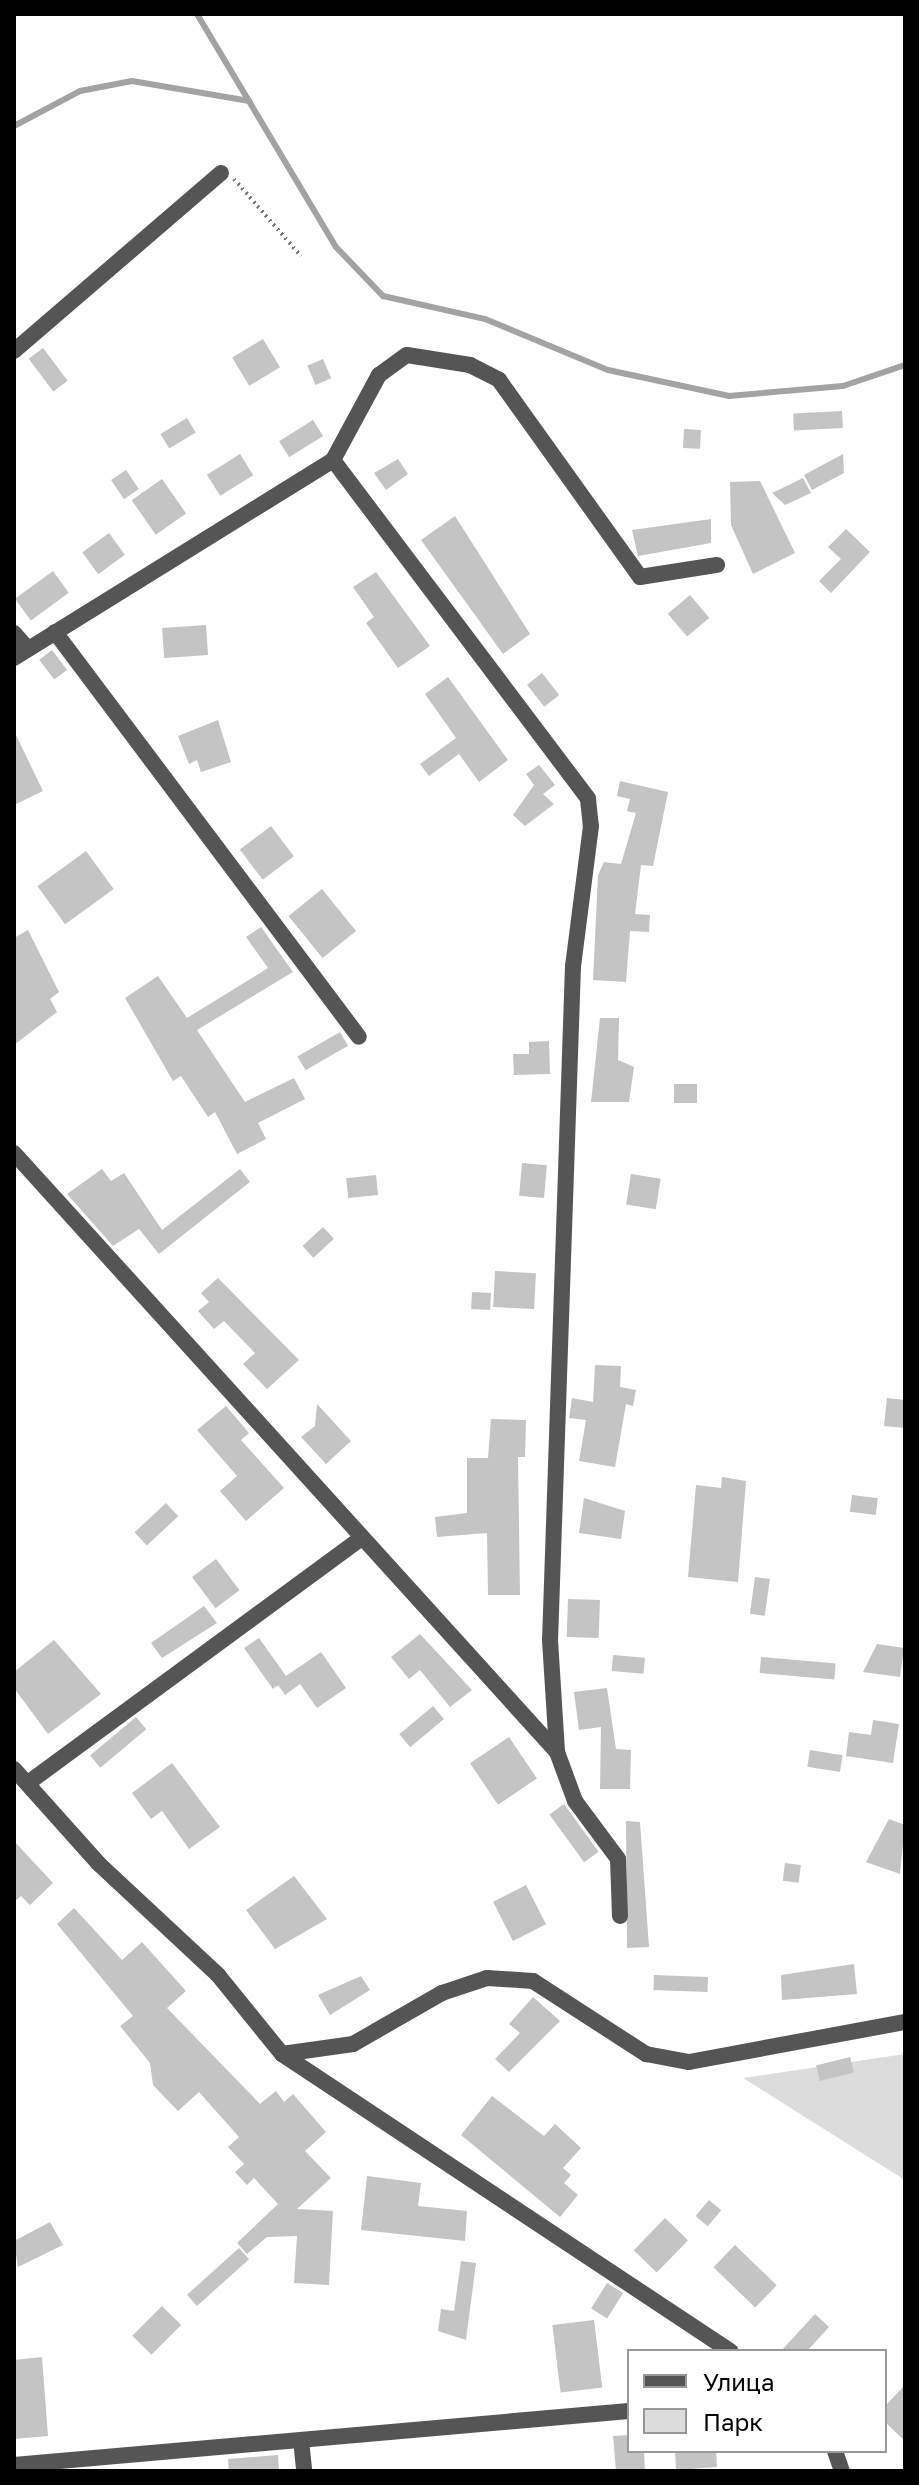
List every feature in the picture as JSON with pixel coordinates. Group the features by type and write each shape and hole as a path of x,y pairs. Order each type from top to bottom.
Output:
{"street":[{"path":"14,351 221,173"},
{"path":"14,633 21,654 333,460 379,375 395,359 470,365 512,394 640,577 717,565"},
{"path":"333,460 585,792 589,807 575,928 549,1568 557,1752 575,1801 618,1859 620,1916"},
{"path":"55,632 359,1037"},
{"path":"14,1153 557,1752"},
{"path":"28,1783 361,1538"},
{"path":"14,1769 99,1864 218,1975 282,2054 727,2349"},
{"path":"282,2054 353,2044 418,2005 487,1978 533,1981 646,2054 689,2062 905,2022"},
{"path":"14,2465 627,2411"},
{"path":"301,2440 304,2471"}],"path":[{"path":"221,173 259,202 301,256"}],"green space":[{"path":"905,2054 905,2180 743,2078"}],"building":[{"path":"263,339 280,367 249,386 232,358"},
{"path":"43,348 68,381 53,392 29,359"},
{"path":"323,359 331,378 316,385 307,366"},
{"path":"842,411 843,428 794,431 793,414"},
{"path":"187,418 196,433 169,449 160,434"},
{"path":"313,420 323,436 289,457 279,441"},
{"path":"684,429 701,430 700,449 683,448"},
{"path":"240,454 253,475 220,496 207,475"},
{"path":"843,454 844,473 812,490 804,475"},
{"path":"398,459 408,474 386,490 374,473"},
{"path":"126,470 139,489 124,499 111,480"},
{"path":"803,478 811,493 785,505 772,493"},
{"path":"162,479 186,513 156,535 132,500"},
{"path":"760,481 795,553 753,574 731,525 730,482"},
{"path":"455,516 530,634 503,654 421,540"},
{"path":"711,519 711,543 638,556 632,530"},
{"path":"846,529 870,552 831,593 819,581 841,559 828,547"},
{"path":"109,533 125,555 98,574 82,552"},
{"path":"53,571 69,593 31,620 15,599"},
{"path":"376,572 430,646 398,668 366,623 374,617 353,587"},
{"path":"690,595 709,618 687,637 668,614"},
{"path":"206,625 208,655 164,658 162,628"},
{"path":"52,650 67,670 54,680 39,660"},
{"path":"542,673 559,695 544,707 527,685"},
{"path":"448,677 508,760 479,782 459,754 429,776 420,764 456,738 425,694"},
{"path":"218,720 231,762 201,772 197,760 189,764 178,736"},
{"path":"14,731 43,791 14,805"},
{"path":"539,765 555,785 543,794 554,804 525,826 513,815 534,785 526,774"},
{"path":"620,781 668,792 653,866 641,865 635,914 650,915 649,932 630,931 626,982 593,980 598,875 604,862 621,864 636,813 627,811 630,799 617,796"},
{"path":"271,826 294,856 263,880 240,849"},
{"path":"86,851 114,889 65,924 37,886"},
{"path":"322,889 356,931 323,958 289,916"},
{"path":"261,927 293,972 197,1030 245,1102 294,1078 305,1099 258,1123 266,1139 237,1154 215,1112 208,1117 181,1076 173,1081 125,998 158,976 187,1018 268,968 246,937"},
{"path":"28,930 59,992 50,999 57,1012 14,1045 14,938"},
{"path":"600,1018 619,1018 618,1060 634,1067 629,1102 591,1102"},
{"path":"340,1032 348,1046 306,1070 298,1056"},
{"path":"549,1041 550,1074 514,1075 513,1054 529,1054 529,1042"},
{"path":"674,1084 697,1084 697,1103 674,1103"},
{"path":"522,1163 547,1165 544,1198 519,1196"},
{"path":"102,1169 111,1181 124,1173 162,1230 240,1169 250,1182 159,1254 139,1229 113,1246 67,1194"},
{"path":"631,1174 661,1179 656,1209 626,1205"},
{"path":"376,1175 378,1195 348,1198 346,1178"},
{"path":"323,1227 334,1239 313,1258 303,1246"},
{"path":"495,1271 536,1273 534,1309 493,1307"},
{"path":"218,1278 299,1360 267,1389 243,1364 255,1353 224,1321 214,1329 198,1311 209,1302 201,1293"},
{"path":"472,1292 491,1293 490,1310 471,1309"},
{"path":"595,1365 621,1366 620,1387 636,1390 633,1406 626,1404 615,1467 579,1461 586,1420 569,1418 572,1398 593,1402"},
{"path":"887,1398 905,1400 905,1428 884,1426"},
{"path":"317,1404 351,1441 326,1464 301,1437 315,1426"},
{"path":"226,1406 249,1433 241,1440 284,1488 246,1521 220,1491 237,1476 197,1430"},
{"path":"491,1419 526,1420 525,1457 518,1457 520,1595 488,1595 487,1533 437,1537 435,1517 467,1513 467,1458 488,1458"},
{"path":"722,1477 746,1481 738,1582 688,1577 696,1485 721,1488"},
{"path":"852,1495 878,1498 876,1515 850,1512"},
{"path":"584,1498 625,1511 621,1539 579,1533"},
{"path":"166,1503 178,1516 147,1545 135,1532"},
{"path":"216,1559 239,1590 216,1608 192,1577"},
{"path":"755,1577 770,1579 765,1616 750,1614"},
{"path":"568,1599 600,1600 599,1638 567,1637"},
{"path":"204,1606 217,1623 162,1658 151,1643"},
{"path":"420,1634 472,1690 450,1707 420,1670 409,1679 391,1657"},
{"path":"259,1638 286,1676 321,1652 346,1688 317,1708 300,1684 285,1695 278,1685 273,1689 244,1648"},
{"path":"54,1640 101,1694 48,1734 14,1688 14,1672"},
{"path":"877,1644 904,1648 900,1677 863,1672"},
{"path":"613,1655 645,1658 643,1674 612,1671"},
{"path":"761,1657 836,1664 834,1679 760,1673"},
{"path":"607,1688 616,1749 631,1750 630,1789 600,1789 601,1727 579,1730 574,1692"},
{"path":"433,1706 444,1719 410,1747 399,1734"},
{"path":"136,1717 146,1729 100,1768 90,1756"},
{"path":"873,1720 899,1724 893,1763 846,1756 849,1732 871,1735"},
{"path":"509,1737 537,1778 498,1805 470,1763"},
{"path":"810,1750 843,1755 840,1772 807,1767"},
{"path":"172,1763 220,1827 189,1849 162,1811 151,1819 132,1793"},
{"path":"564,1804 599,1852 584,1862 549,1815"},
{"path":"889,1819 905,1825 900,1874 866,1862"},
{"path":"626,1821 640,1822 649,1947 627,1948"},
{"path":"14,1841 53,1883 30,1905 21,1896 14,1902"},
{"path":"785,1863 801,1865 799,1883 783,1881"},
{"path":"294,1876 327,1919 275,1949 246,1910"},
{"path":"526,1885 546,1924 513,1941 493,1902"},
{"path":"74,1908 122,1960 142,1942 186,1991 167,2008 260,2104 276,2091 284,2102 293,2094 326,2132 305,2151 331,2178 297,2209 333,2211 329,2285 294,2283 297,2236 267,2237 247,2254 237,2243 278,2204 254,2178 247,2185 235,2172 244,2164 228,2147 239,2137 199,2092 178,2111 153,2085 150,2063 120,2026 133,2016 57,1924"},
{"path":"854,1964 857,1994 782,2000 781,1975"},
{"path":"654,1975 708,1977 707,1992 653,1990"},
{"path":"361,1976 370,1990 330,2015 318,1995"},
{"path":"533,1997 560,2021 509,2072 495,2059 520,2033 509,2024"},
{"path":"850,2057 854,2073 820,2081 816,2065"},
{"path":"492,2096 544,2136 555,2124 581,2148 563,2168 571,2175 564,2183 578,2195 560,2217 461,2135"},
{"path":"367,2176 421,2183 418,2206 467,2211 465,2241 361,2230"},
{"path":"709,2200 721,2210 708,2226 696,2216"},
{"path":"665,2218 688,2240 657,2273 634,2250"},
{"path":"50,2222 63,2245 18,2267 14,2241"},
{"path":"735,2245 777,2285 755,2308 713,2267"},
{"path":"239,2248 249,2259 197,2306 187,2295"},
{"path":"461,2261 476,2263 466,2340 438,2331 441,2309 454,2311"},
{"path":"607,2283 623,2293 607,2319 591,2308"},
{"path":"162,2306 181,2325 151,2355 132,2336"},
{"path":"815,2314 829,2327 809,2349 783,2349"},
{"path":"594,2320 602,2387 561,2393 552,2325"},
{"path":"42,2357 48,2436 14,2439 14,2360"},
{"path":"905,2385 905,2441 887,2424 887,2404"},
{"path":"627,2435 627,2453 644,2453 645,2471 616,2471 613,2436"},
{"path":"675,2453 716,2453 717,2467 676,2470"},
{"path":"278,2455 279,2471 229,2471 228,2459"}],"waterway":[{"path":"197,14 336,247 383,296 485,319 608,370 729,396 843,386 905,365"},
{"path":"14,126 80,91 132,81 249,101"}]}
